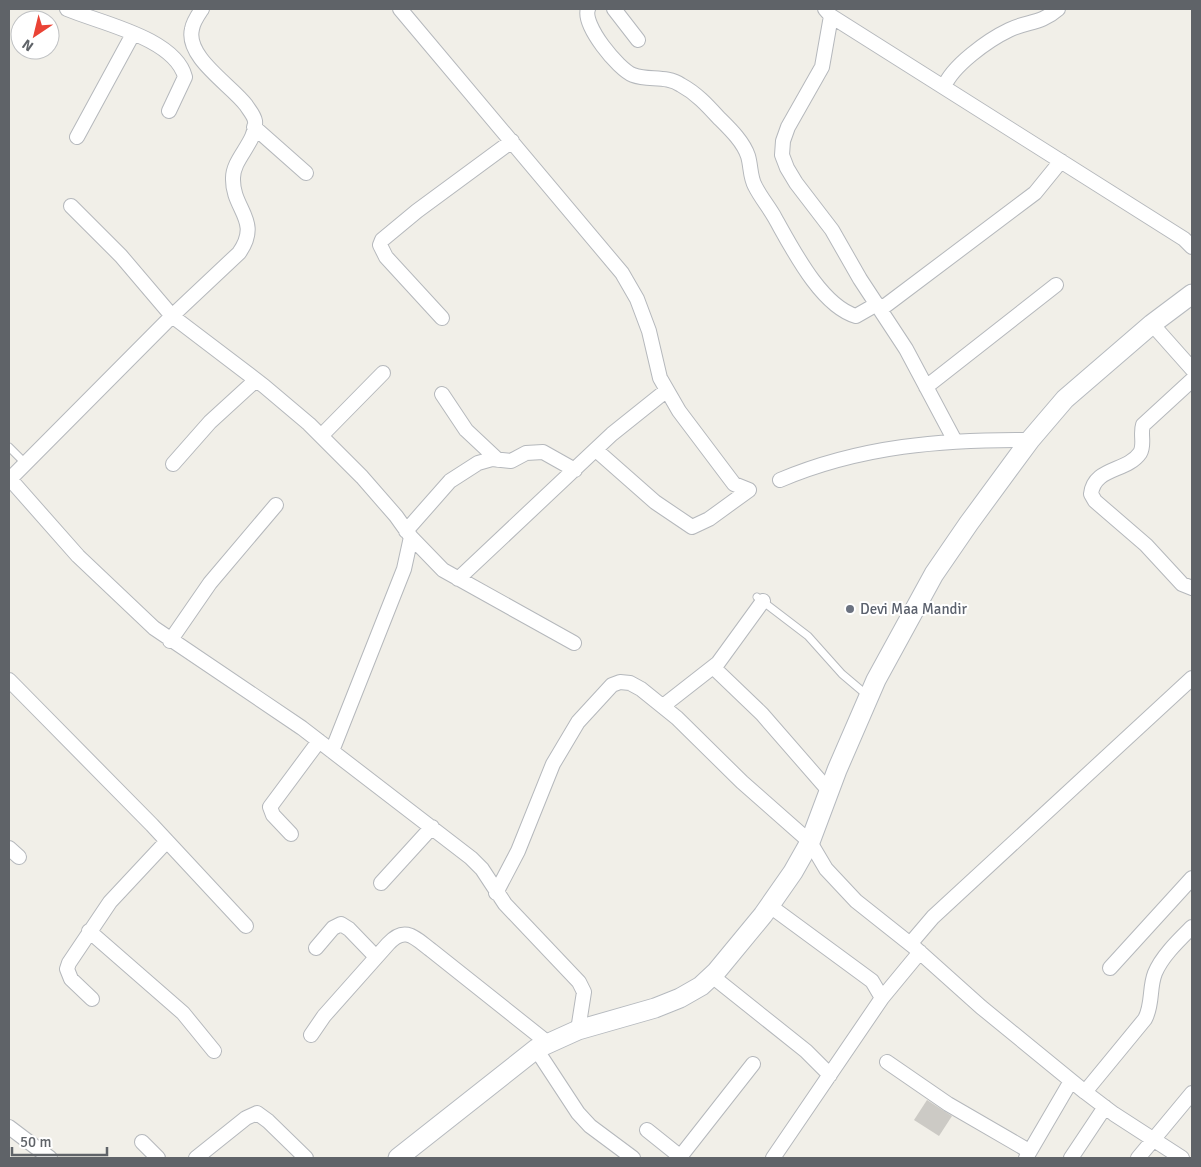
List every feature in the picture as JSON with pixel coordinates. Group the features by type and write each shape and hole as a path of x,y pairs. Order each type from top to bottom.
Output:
{"street":[{"path":"66,9 134,34 166,50 183,69 185,77 169,112"},
{"path":"202,9 191,31 196,52 242,100 255,120 254,127 236,165 233,178 234,189 248,224 249,234 245,244 239,253 172,316 9,480 105,583 170,641 230,678 319,741 432,826 471,858 482,869 496,893 579,982 584,992 578,1030"},
{"path":"400,9 512,141 630,285 644,316 657,366 667,390 679,411 726,475 734,484 749,490 709,519 692,527 655,502 596,450"},
{"path":"588,9 587,18 592,29 610,55 623,69 635,75 664,78 682,85 699,98 732,132 747,154 752,179 759,194 800,260 826,295 845,312 856,316 879,306 1035,193 1061,161"},
{"path":"614,9 638,40"},
{"path":"944,88 949,75 997,38 1010,29 1034,23 1058,9"},
{"path":"955,441 879,306 832,230 787,168 782,154 783,141 788,127 822,68 828,13 1184,239 1192,247"},
{"path":"77,137 134,34"},
{"path":"254,127 306,173"},
{"path":"442,318 386,257 380,245 382,240 417,211 512,141"},
{"path":"72,206 120,256 172,316 256,380 321,436 362,478 396,516 408,534 443,570 574,644"},
{"path":"926,387 1056,285"},
{"path":"398,1158 542,1046 578,1030 672,1001 701,986 712,976 770,906 810,842 869,696 934,574 1030,440 1065,399 1152,324 1192,294"},
{"path":"1152,324 1192,368"},
{"path":"321,436 384,373"},
{"path":"173,464 202,429 256,380"},
{"path":"1192,380 1143,426 1139,454 1125,466 1103,474 1096,481 1091,494 1095,501 1146,545 1182,584 1192,588"},
{"path":"458,579 624,424 667,390"},
{"path":"442,394 466,430 498,460"},
{"path":"780,480 842,458 882,449 955,441 1030,440"},
{"path":"332,751 404,569 408,534 440,491 459,474 485,460 511,461 526,453 543,452 575,470"},
{"path":"170,641 210,583 276,505"},
{"path":"663,706 713,667 732,646 760,599"},
{"path":"713,667 762,714 830,791"},
{"path":"773,1158 940,911 1110,757 1192,678"},
{"path":"9,680 167,841 246,926"},
{"path":"496,893 518,851 553,764 578,722 612,686 620,682 630,683 663,706 742,782 810,842 826,869 845,891 915,948 981,1007 1105,1108 1182,1158"},
{"path":"291,834 272,815 270,807 319,741"},
{"path":"381,883 432,826"},
{"path":"92,999 71,979 67,969 89,931 110,902 167,841"},
{"path":"1110,968 1192,878"},
{"path":"770,906 872,981 882,998"},
{"path":"316,948 333,928 341,924 349,929 376,958"},
{"path":"1085,1092 1145,1019 1150,1006 1155,974 1167,955 1192,927"},
{"path":"89,931 183,1013 214,1051"},
{"path":"311,1035 324,1016 394,937 403,933 412,935 542,1046 578,1113 590,1126 633,1158"},
{"path":"712,976 806,1052 830,1075"},
{"path":"887,1062 1027,1155 1072,1081"},
{"path":"647,1130 681,1158 753,1064"},
{"path":"1138,1158 1192,1093"},
{"path":"1071,1158 1105,1108"},
{"path":"196,1158 246,1118 257,1113 268,1121 306,1158"},
{"path":"9,1127 50,1158"},
{"path":"142,1142 158,1158"}],"lane":[{"path":"9,447 25,463"},
{"path":"760,599 808,636 842,674 869,696"}],"building":[{"path":"927,1100 952,1116 939,1136 914,1120"}],"place":[{"name":"Devi Maa Mandir","path":"850,609"}]}
